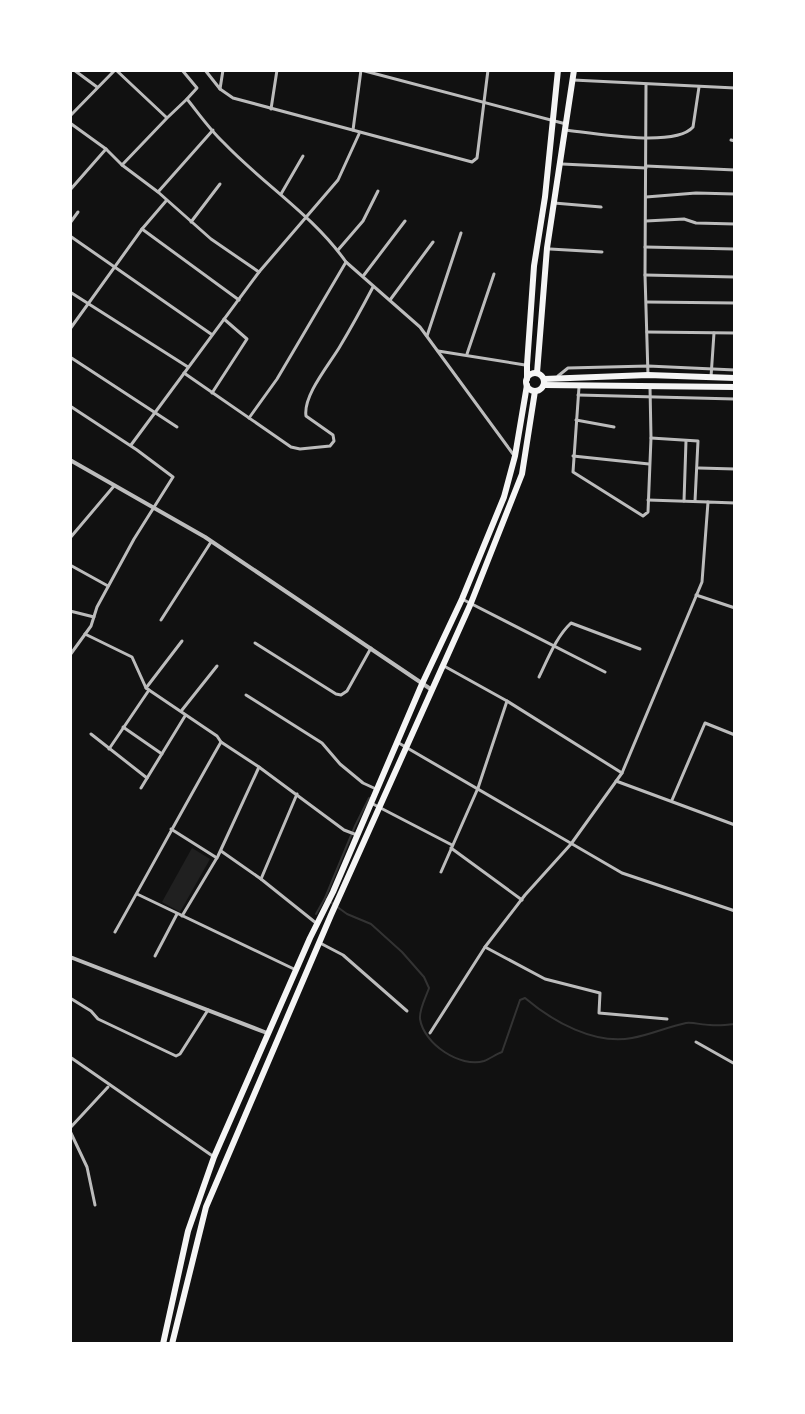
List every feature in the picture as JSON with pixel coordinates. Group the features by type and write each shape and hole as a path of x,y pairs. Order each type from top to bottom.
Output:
{"highway":[{"path":"163,1344 188,1231 214,1157 267,1033 333,892 371,803 373,788 462,599 504,497 515,456 527,382 534,266 558,70"},
{"path":"574,70 547,248 537,373 544,382 579,386 735,387"},
{"path":"535,391 530,389 527,382 531,374 537,373"},
{"path":"535,391 544,382 556,378 711,374 735,378"},
{"path":"172,1344 206,1207 331,915 458,634 522,474 535,391"},
{"path":"448,630 458,634"},
{"path":"337,881 346,885"}],"street":[{"path":"74,70 98,87"},
{"path":"70,116 116,70 167,118"},
{"path":"122,165 197,88 182,70"},
{"path":"205,70 220,89 233,98 472,162 477,158 488,70"},
{"path":"220,89 223,70"},
{"path":"271,109 277,70"},
{"path":"353,131 361,70 554,120 565,127 646,139 684,135 691,131 699,87"},
{"path":"573,80 735,88"},
{"path":"646,85 648,375"},
{"path":"187,99 222,142 306,217 346,262 420,327 515,456"},
{"path":"70,123 106,149 211,239 259,272"},
{"path":"158,192 213,130"},
{"path":"131,445 259,272 338,180 360,133"},
{"path":"70,190 106,149"},
{"path":"280,195 303,156"},
{"path":"560,164 735,170"},
{"path":"191,222 220,184"},
{"path":"338,250 363,221 378,191"},
{"path":"646,197 735,194"},
{"path":"70,329 166,200"},
{"path":"554,203 601,207"},
{"path":"70,223 78,212"},
{"path":"646,221 684,219 696,223 735,224"},
{"path":"363,276 405,221"},
{"path":"142,229 239,300"},
{"path":"427,336 461,233"},
{"path":"70,236 212,335"},
{"path":"390,301 433,242"},
{"path":"645,247 735,249"},
{"path":"547,248 602,252"},
{"path":"249,418 277,379 346,262"},
{"path":"466,355 494,274"},
{"path":"645,275 735,277"},
{"path":"183,373 287,445 296,449 330,446 335,438 333,435 306,416 304,411 316,383 373,287"},
{"path":"70,292 188,367"},
{"path":"647,302 735,303"},
{"path":"212,393 247,339 224,319"},
{"path":"647,332 735,333"},
{"path":"711,374 714,333"},
{"path":"438,351 527,365"},
{"path":"70,357 177,427"},
{"path":"556,378 568,368 648,366 711,374 735,370"},
{"path":"579,386 572,469 575,474 643,516 648,512 650,387"},
{"path":"578,395 735,399"},
{"path":"70,406 131,445 173,477 108,586 91,626 70,655"},
{"path":"576,420 614,427"},
{"path":"651,438 698,441 695,501"},
{"path":"684,501 686,439"},
{"path":"573,456 650,464"},
{"path":"70,460 212,541 433,690"},
{"path":"697,468 735,469"},
{"path":"70,538 115,484"},
{"path":"648,500 735,503"},
{"path":"430,1033 485,947 571,844 622,773 702,582 708,502"},
{"path":"161,620 212,541"},
{"path":"70,565 108,586"},
{"path":"696,595 735,608"},
{"path":"462,599 605,672"},
{"path":"70,611 94,617"},
{"path":"539,677 567,625 573,623 640,649"},
{"path":"85,634 132,657 147,689 217,736 221,742 344,830 356,835"},
{"path":"109,749 182,641"},
{"path":"255,643 341,695 347,691 371,648"},
{"path":"180,711 217,666"},
{"path":"444,666 507,701 622,773"},
{"path":"246,695 322,743 340,764 373,788"},
{"path":"441,872 478,788 507,701"},
{"path":"141,788 185,716"},
{"path":"671,801 705,723 735,735"},
{"path":"123,727 162,754"},
{"path":"91,734 147,778"},
{"path":"115,932 221,742"},
{"path":"397,742 622,873 735,911"},
{"path":"155,956 221,851 259,767"},
{"path":"616,781 735,825"},
{"path":"261,879 297,794"},
{"path":"371,803 452,847 522,900"},
{"path":"171,829 217,858"},
{"path":"221,851 317,923"},
{"path":"137,894 296,970"},
{"path":"320,943 343,955 407,1011"},
{"path":"485,947 545,979 600,993 599,1013 667,1019"},
{"path":"71,960 279,1036"},
{"path":"70,998 98,1019 176,1056 208,1010"},
{"path":"696,1042 735,1064"},
{"path":"70,1057 214,1157"},
{"path":"95,1205 87,1167 70,1130 110,1085"}],"shaded area":[{"path":"192,848 210,859 180,912 162,902"}],"waterway":[{"path":"369,798 325,898 347,914 371,924 424,977 429,988 420,1019 428,1037 444,1052 464,1061 475,1062 502,1052 520,1000 525,998 561,1023 604,1038 632,1038 686,1023 735,1024"},
{"path":"316,914 325,898"}]}
